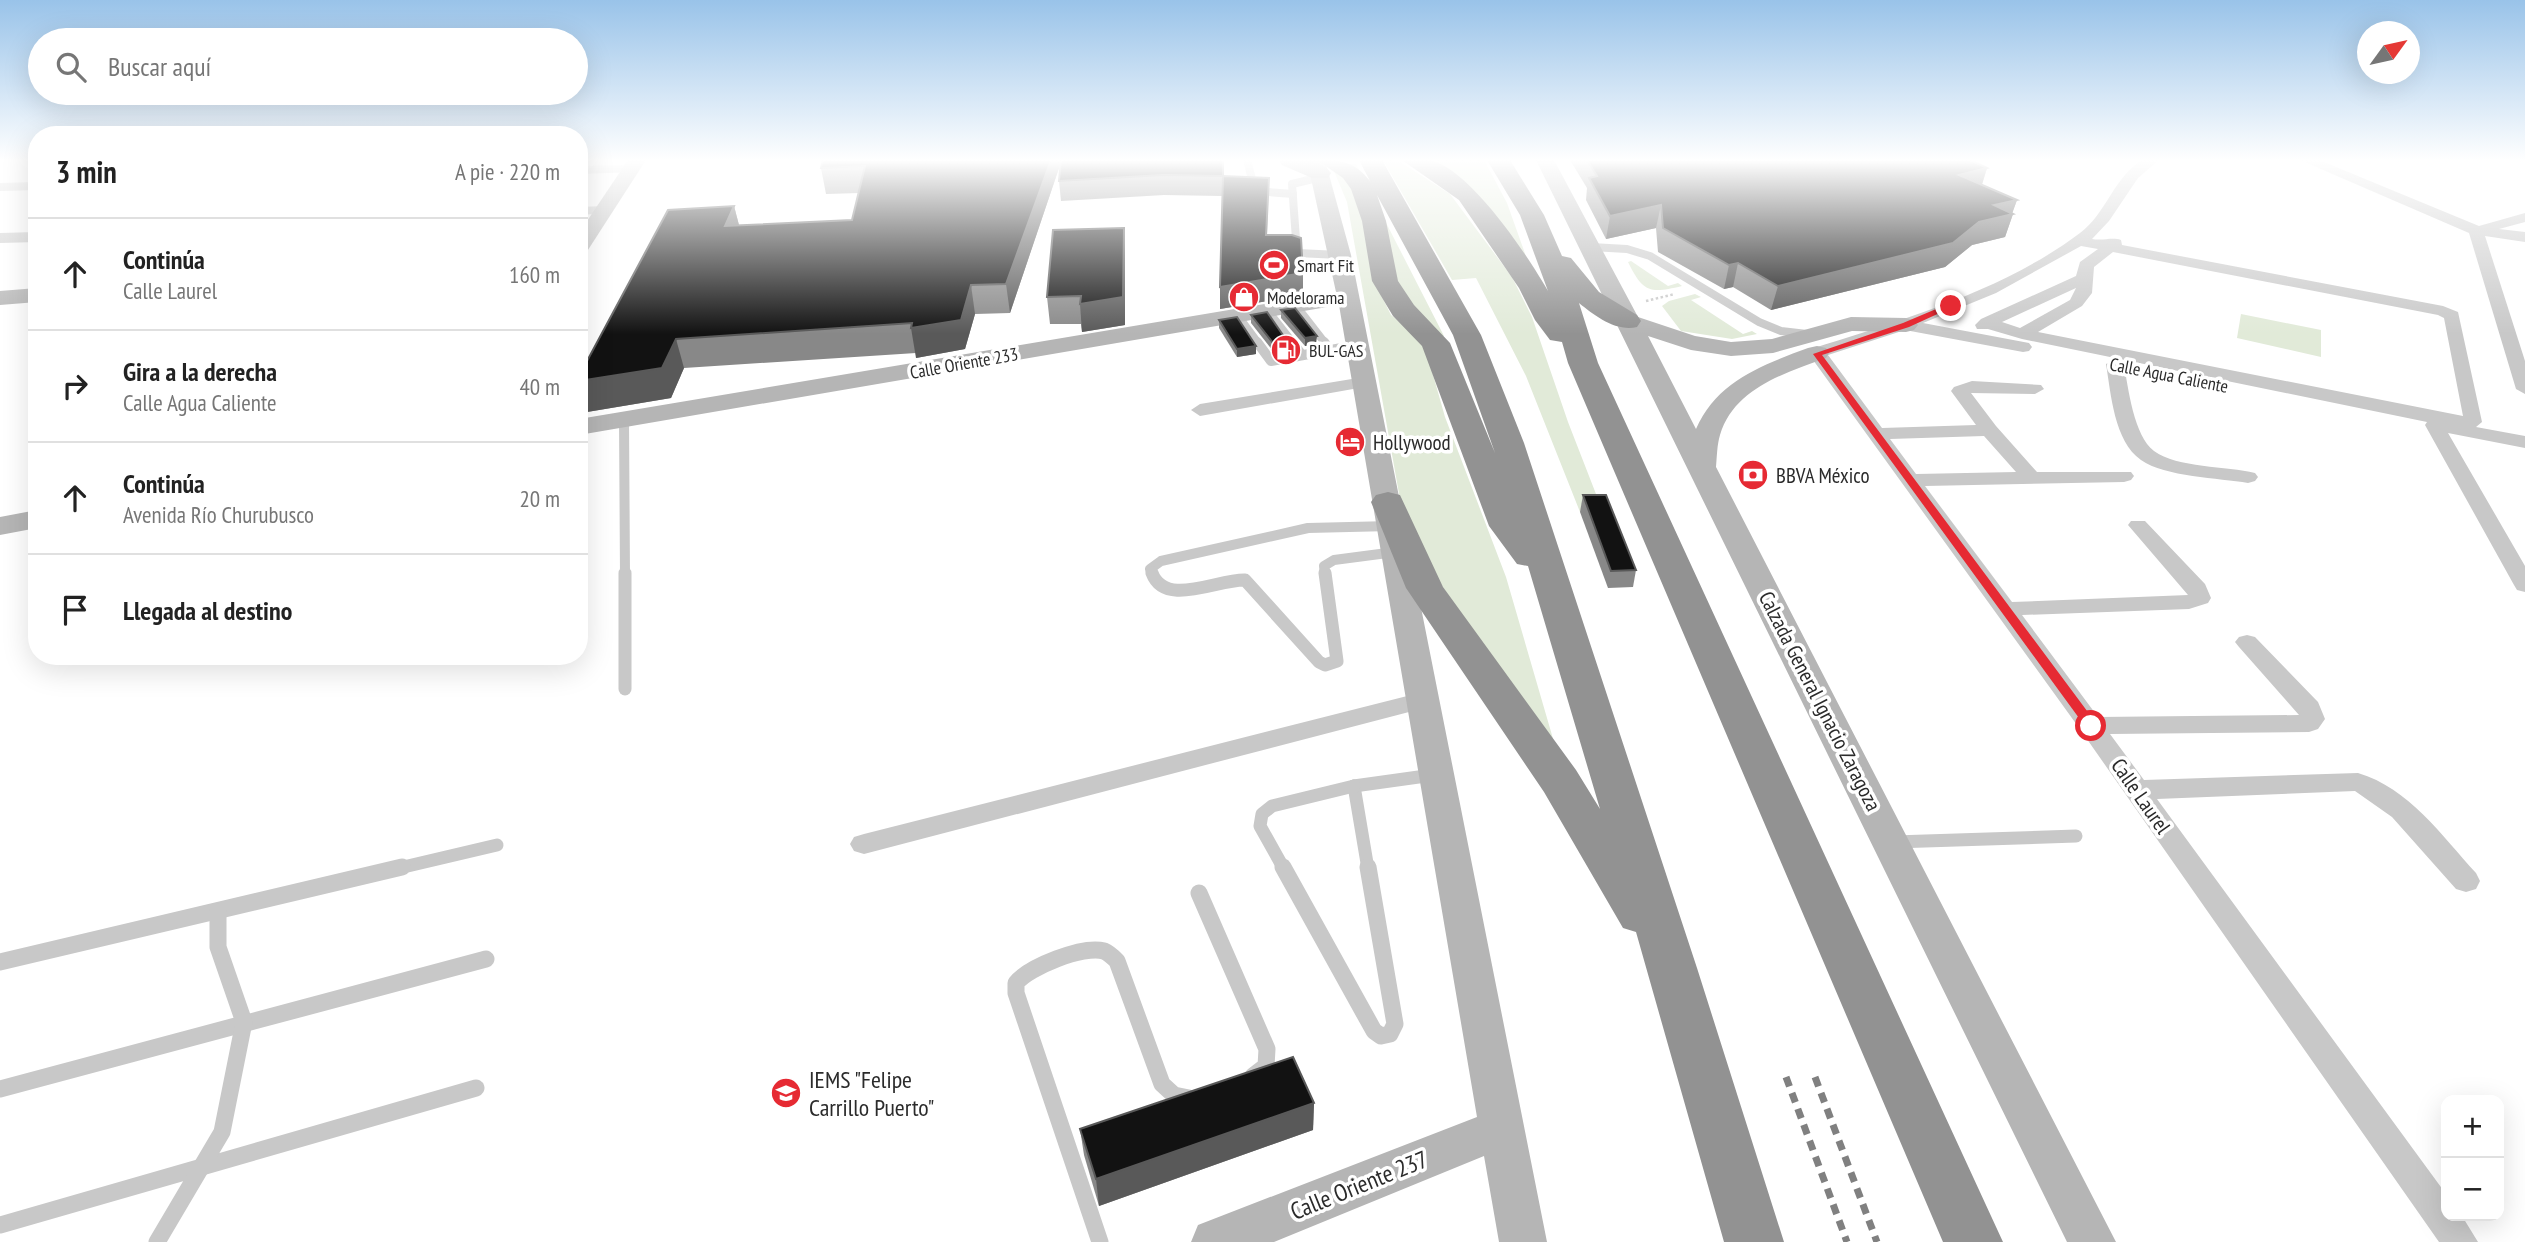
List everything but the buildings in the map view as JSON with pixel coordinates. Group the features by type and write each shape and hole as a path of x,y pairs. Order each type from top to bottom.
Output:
{"highway":[{"path":"1373,218 1385,281 1403,310 1435,343 1507,526 1556,592"},
{"path":"1402,218 1466,335 1508,443 1672,968 1754,1242"},
{"path":"1484,218 1533,288 1549,320 1583,363"},
{"path":"1533,218 1558,275 1583,363 1973,1242"},
{"path":"1534,218 1576,287 1594,304 1624,314"},
{"path":"1391,526 1425,588 1560,781 1672,968"}],"main road":[{"path":"588,236 600,218"},
{"path":"1330,218 1348,297 1344,348 1364,382 1523,1242"},
{"name":"Calzada General Ignacio Zaragoza","path":"1576,218 2092,1242"},
{"path":"0,298 28,296"},
{"name":"Calle Oriente 233","path":"588,426 1348,297"},
{"path":"1624,314 1691,343 1731,349 1813,344"},
{"path":"1702,467 1707,435 1720,409 1747,381 1851,324 1906,325"},
{"path":"0,526 28,521"},
{"name":"Calle Oriente 237","path":"1215,1242 1277,1231 1502,1128"}],"street":[{"path":"1906,325 1962,302 2036,266 2084,237 2099,218"},
{"path":"2447,218 2476,230 2525,237"},
{"path":"2476,230 2521,218"},
{"path":"2476,230 2525,389"},
{"path":"0,238 28,237"},
{"path":"1987,323 2022,334 2455,422 2473,422 2452,316 2443,311 2084,237"},
{"path":"2022,334 2076,303 2084,293 2086,265 2117,243 2231,259"},
{"path":"1964,336 2084,278"},
{"name":"Calle Agua Caliente","path":"1906,325 2525,442"},
{"name":"Calle Laurel","path":"1813,344 2091,726 2460,1242"},
{"path":"2115,364 2125,417 2145,454 2164,462 2248,477"},
{"path":"1200,411 1364,382"},
{"path":"2032,478 1961,394 1962,388 1972,386 2035,389"},
{"path":"2434,425 2525,585"},
{"path":"1876,434 1989,430"},
{"path":"1910,480 2124,476"},
{"path":"2006,609 2189,602 2200,598 2197,589 2138,525"},
{"path":"2091,726 2309,723 2314,714 2247,642"},
{"path":"864,844 1423,700"},
{"path":"2136,790 2358,782 2370,785 2389,798 2466,881"}],"lane":[{"path":"1295,218 1297,254 1340,255"},
{"path":"1591,247 1627,249 1650,256 1759,323 1813,344"},
{"path":"1297,307 1344,348"},
{"path":"1268,311 1303,355"},
{"path":"1238,316 1271,361 1344,348"},
{"path":"624,420 625,689"},
{"path":"1391,526 1324,566 1337,661 1332,664 1319,662 1245,580 1230,579 1169,592 1157,585 1150,569 1161,561 1308,528 1391,526"},
{"path":"1354,785 1395,1024 1390,1034 1381,1036 1374,1031 1260,826 1259,818 1264,811 1272,807 1354,785 1402,777 1437,775"},
{"path":"1891,842 2076,836"},
{"path":"0,962 497,845"},
{"path":"1199,893 1267,1049 1269,1060 1264,1070 1242,1080"},
{"path":"157,1242 222,1132 244,1022 218,947 218,912"},
{"path":"1100,1242 1016,993 1016,983 1023,974 1089,951 1101,950 1111,954 1117,961 1162,1084 1169,1094 1181,1099 1206,1093"},
{"path":"0,1089 486,959"},
{"path":"0,1225 476,1088"}],"path":[{"path":"1624,314 1678,293"}],"green space":[{"path":"1350,218 1384,218 1444,336 1440,337 1375,283 1391,315 1416,336 1426,350 1445,417 1506,577 1563,773 1439,581 1403,516"},
{"path":"1416,218 1468,218 1512,277 1532,317 1603,512 1580,512 1526,376 1476,278 1452,280"},
{"path":"1484,218 1512,218 1528,262"},
{"path":"1631,261 1668,286 1678,283 1682,286 1662,290 1648,288 1638,280 1628,262"},
{"path":"1695,294 1701,297 1691,300 1743,334 1752,331 1757,334 1732,339 1681,331 1662,306 1669,301"},
{"path":"2241,314 2321,330 2321,357 2237,338"}],"railway":[{"path":"1786,1077 1847,1242"},
{"path":"1815,1077 1877,1242"}],"place":[{"name":"Smart Fit","path":"1274,265"},
{"name":"Modelorama","path":"1244,297"},
{"name":"BUL-GAS","path":"1286,350"},
{"name":"Hollywood","path":"1350,442"},
{"name":"BBVA México","path":"1753,475"},
{"name":"IEMS \"Felipe Carrillo Puerto\"","path":"786,1093"}],"route":[{"path":"1951,306 1906,325 1817,354 2091,726"}]}
